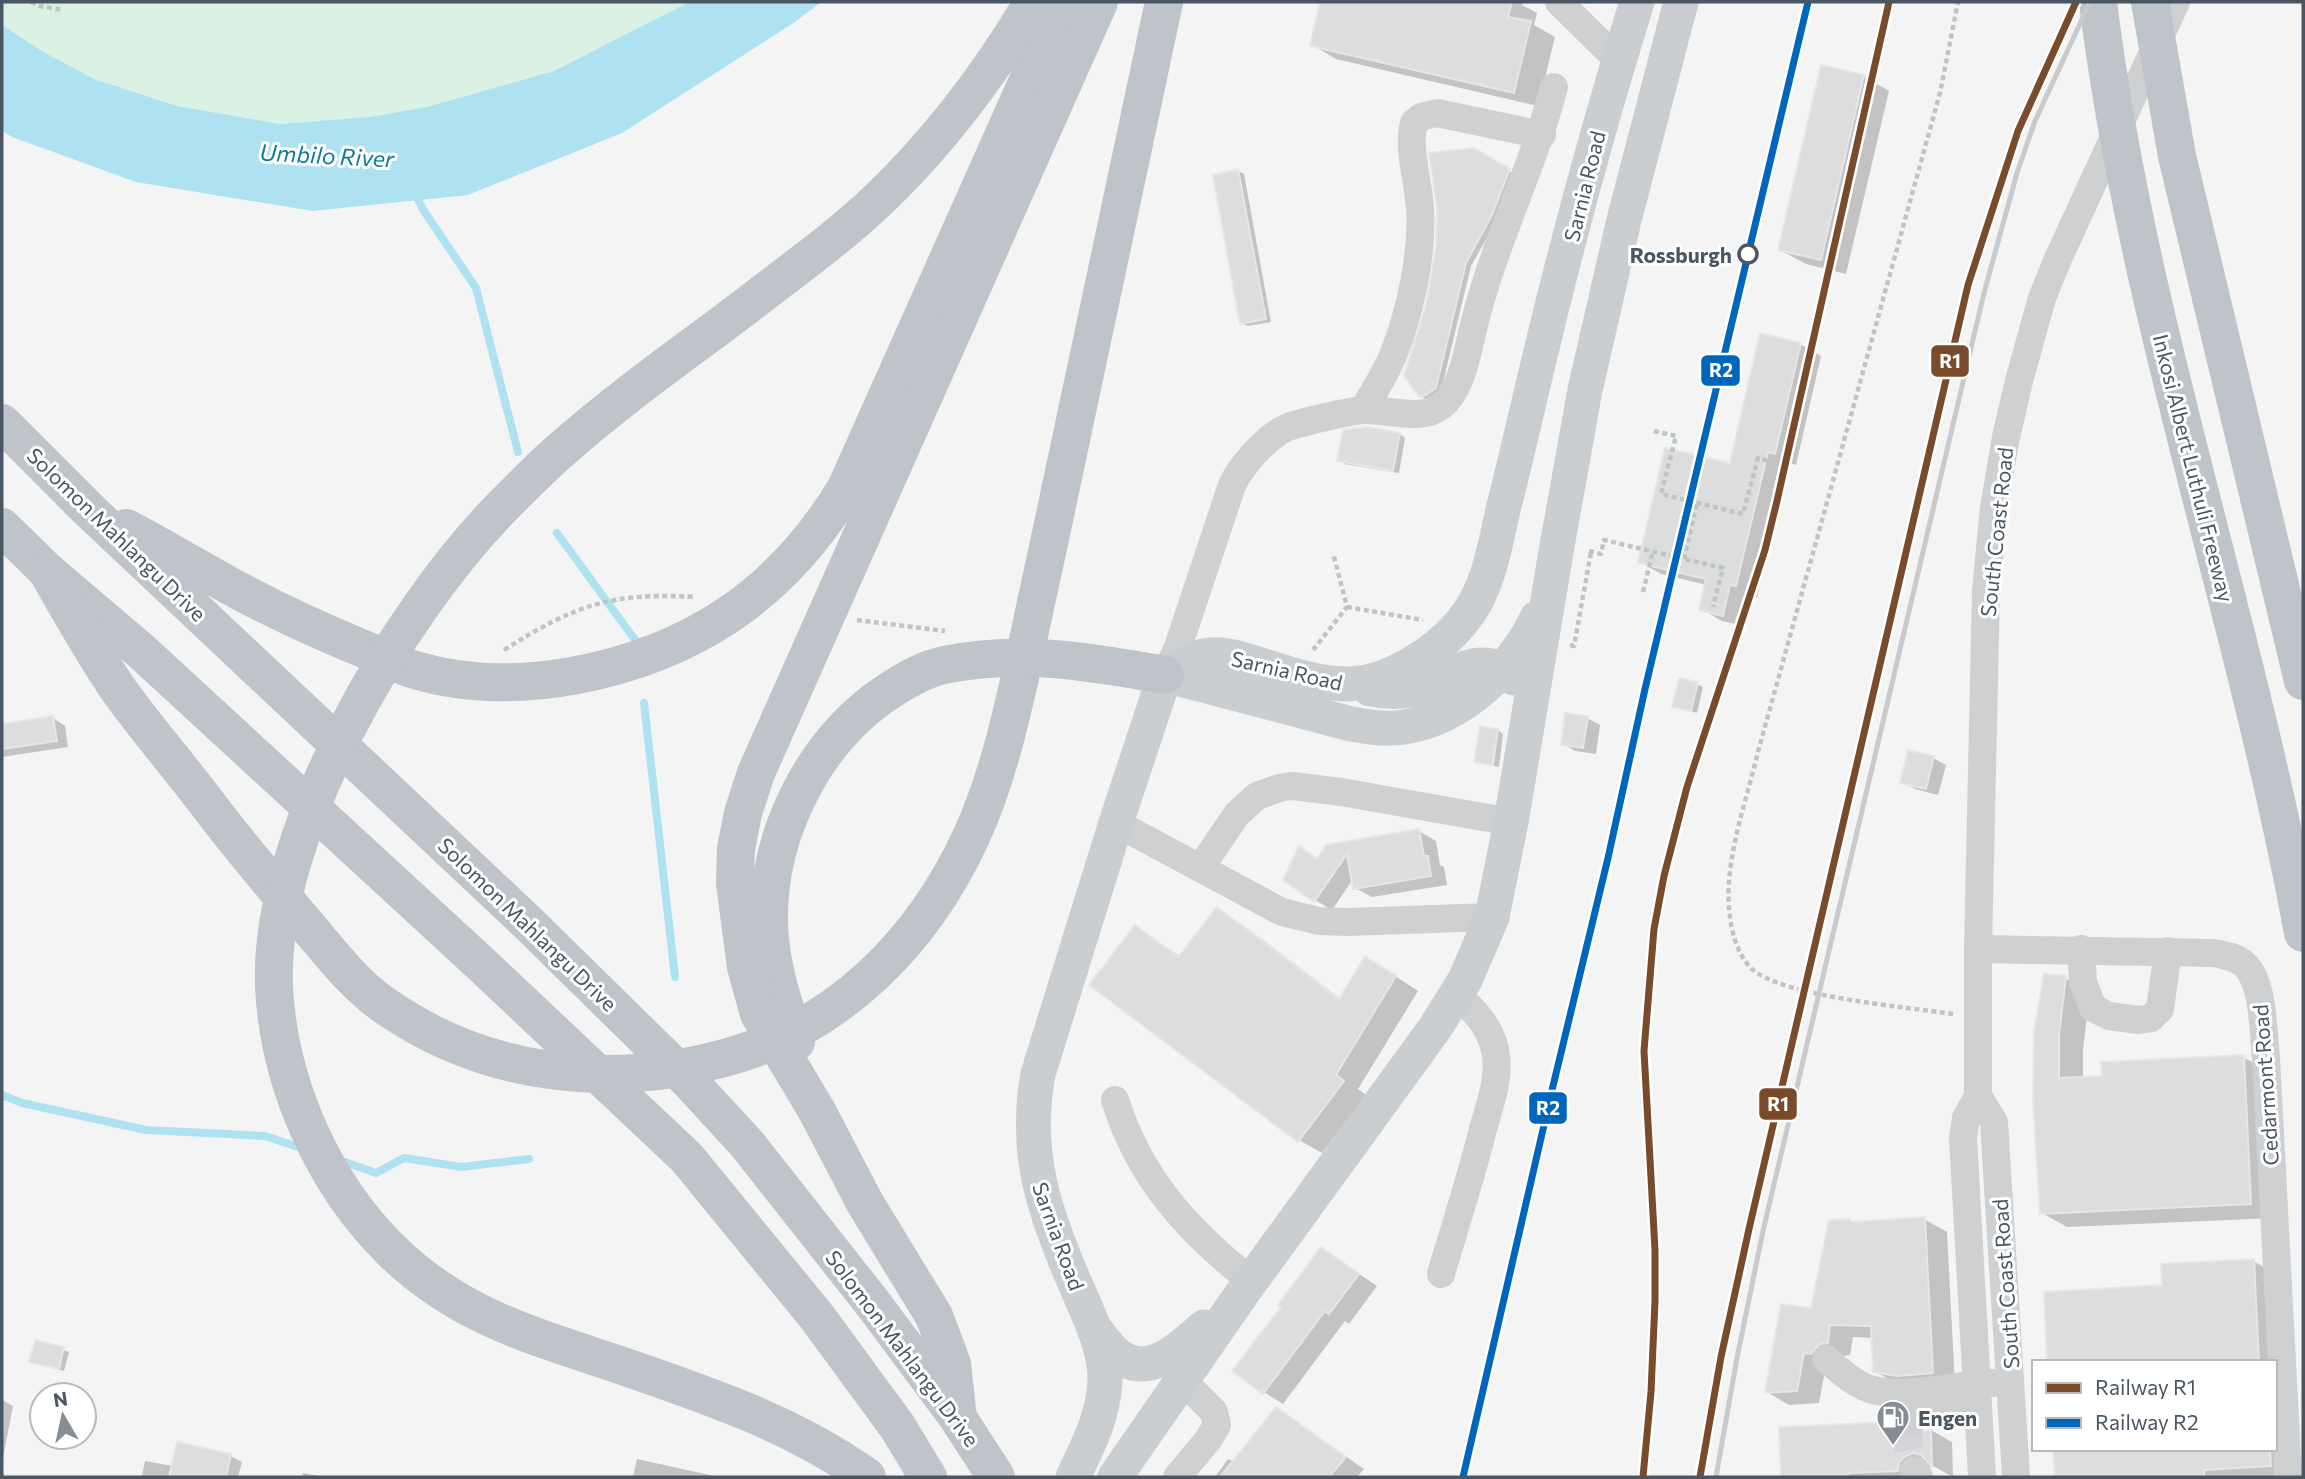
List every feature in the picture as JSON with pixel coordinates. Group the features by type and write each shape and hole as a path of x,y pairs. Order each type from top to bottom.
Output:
{"highway":[{"path":"867,1477 824,1448 730,1404 531,1335 476,1313 443,1293 394,1252 335,1182 312,1136 290,1081 279,1031 274,984 277,929 286,887 306,821 352,720 404,629 455,560 495,514 564,447 804,262 877,201 959,109 1033,2"},
{"path":"89,510 167,549 280,612 415,670 475,681 536,682 608,669 663,652 722,620 767,586 807,546 846,488 1063,2"},
{"path":"958,1418 952,1364 934,1316 865,1203 817,1111 759,1014 751,989 739,921 735,883 736,849 743,813 756,773 1099,2"},
{"path":"47,571 89,645 120,692 239,847 339,964 380,1003 436,1037 484,1056 545,1070 598,1076 643,1074 679,1068 725,1058 776,1042 809,1024 854,992 900,948 949,880 972,835 998,770 1042,578 1164,2"},
{"name":"Inkosi Albert Luthuli Freeway","path":"2098,2 2119,149 2171,377 2275,792 2303,933"},
{"path":"2150,2 2170,122 2185,191 2303,681"},
{"name":"Solomon Mahlangu Drive","path":"2,423 89,510 536,931 690,1082 747,1144 874,1305 958,1418 996,1477"},
{"path":"2,527 47,571 151,660 554,1031 687,1158 817,1317 897,1426 928,1477"},
{"path":"817,1111 775,973 771,947 770,902 775,865 798,796 842,730 872,702 905,681 942,665 977,659 1027,656 1098,663 1165,675"}],"main road":[{"name":"Sarnia Road","path":"1073,1477 1096,1429 1105,1380 1102,1355 1094,1327 1060,1250 1045,1207 1035,1164 1032,1122 1038,1074 1116,822 1165,675 1197,658 1211,655 1231,656 1287,673 1352,686 1382,678 1433,649 1451,634 1476,601 1486,576 1602,112 1637,2"},
{"path":"1115,1477 1246,1288 1427,1039 1465,979 1492,917 1585,390 1681,2"},
{"path":"1165,675 1350,723 1379,728 1415,724 1445,713 1485,687 1519,650 1549,595"},
{"path":"1352,686 1383,692 1407,691 1428,685 1469,666 1486,665 1503,669 1531,696"},
{"path":"1094,1327 1115,1353 1131,1363 1147,1364 1171,1355 1246,1288"}],"street":[{"path":"1559,2 1619,61"},
{"name":"South Coast Road","path":"2016,1477 1994,1122 1978,1096 1978,949 1986,591 1994,507 2006,437 2042,299 2176,2"},
{"path":"1165,675 1178,647 1222,510 1239,470 1256,452 1285,428 1363,410 1429,412 1440,407 1452,394 1494,254 1542,135 1554,88"},
{"path":"1363,410 1394,352 1410,298 1418,255 1421,220 1412,140 1414,123 1421,117 1437,113 1542,135"},
{"path":"1201,867 1237,814 1257,796 1279,788 1300,786 1511,821"},
{"path":"1116,822 1282,912 1319,921 1347,922 1492,917"},
{"name":"Cedarmont Road","path":"1978,949 2214,953 2239,960 2249,970 2259,996 2266,1057 2288,1477"},
{"path":"2081,949 2084,988 2093,1008 2109,1016 2139,1020 2151,1018 2160,1009 2168,951"},
{"path":"1441,1274 1481,1140 1497,1063 1492,1038 1486,1026 1476,1011 1456,994"},
{"name":"South Coast Road","path":"1978,1096 1970,1107 1964,1127 1969,1278 1982,1477"},
{"path":"1115,1100 1124,1128 1151,1180 1187,1225 1246,1288"},
{"path":"1965,1198 1999,1197"},
{"path":"1969,1278 2004,1276"},
{"path":"1826,1359 1844,1374 1871,1390 1902,1393 1977,1392"},
{"path":"1177,1477 1208,1440 1217,1424 1214,1412 1182,1380"},
{"path":"1910,1422 1918,1414 2011,1382"}],"path":[{"path":"31,2 63,10"},
{"path":"1958,2 1941,93 1758,752 1732,859 1729,897 1732,928 1740,949 1751,968 1765,978 1805,991 1978,1017"},
{"path":"1654,432 1676,436 1661,494 1743,514 1758,458 1779,464"},
{"path":"1684,559 1697,503"},
{"path":"1601,554 1604,540 1723,568 1713,607"},
{"path":"1643,592 1653,551"},
{"path":"1574,646 1591,552"},
{"path":"1287,673 1320,643 1347,607 1333,553"}],"green space":[{"path":"2,2 689,2 554,71 428,107 370,117 280,124 177,106 94,79 40,50 2,25"}],"water":[{"name":"Umbilo River","path":"689,2 821,2 795,22 622,133 468,195 313,211 136,182 2,131 2,25 40,50 94,79 177,106 280,124 370,117 427,107 554,71"}],"building":[{"path":"1320,2 1512,2 1508,17 1531,21 1514,93 1310,46"},
{"path":"1821,65 1864,75 1821,260 1778,250"},
{"path":"1474,148 1510,169 1492,215 1466,263 1436,388 1419,397 1404,375 1426,305 1436,246 1437,208 1429,153"},
{"path":"1238,169 1266,319 1240,324 1213,175"},
{"path":"1760,333 1801,343 1775,454 1768,452 1736,586 1730,585 1723,616 1699,610 1706,579 1638,563 1665,448 1730,463"},
{"path":"1368,427 1400,433 1393,471 1337,461 1343,430"},
{"path":"1679,678 1698,682 1691,711 1672,707"},
{"path":"1565,713 1588,716 1583,748 1561,745"},
{"path":"53,716 57,741 2,749 2,724"},
{"path":"1480,726 1498,729 1493,765 1474,762"},
{"path":"1908,750 1934,756 1926,789 1900,783"},
{"path":"1419,829 1431,876 1353,889 1347,854 1314,902 1283,880 1299,846 1317,859 1326,845"},
{"path":"1217,907 1339,999 1365,956 1396,976 1336,1075 1344,1081 1298,1142 1089,985 1135,925 1178,957"},
{"path":"2044,974 2066,976 2059,1035 2059,1078 2102,1076 2101,1062 2244,1055 2251,1204 2040,1214 2033,1101 2034,1031"},
{"path":"1925,1217 1933,1373 1897,1376 1873,1372 1871,1326 1830,1325 1828,1343 1820,1344 1811,1354 1804,1353 1797,1391 1765,1393 1781,1304 1811,1308 1829,1220 1850,1219 1850,1222"},
{"path":"1321,1247 1359,1274 1329,1314 1325,1311 1263,1394 1232,1371 1281,1307 1278,1305"},
{"path":"2254,1259 2259,1360 2047,1360 2044,1292 2162,1285 2161,1264"},
{"path":"35,1340 64,1347 59,1369 29,1362"},
{"path":"1276,1407 1346,1457 1329,1477 1220,1477"},
{"path":"1894,1422 1898,1433 1906,1438 1915,1438 1931,1428 1932,1467 1921,1455 1913,1453 1899,1463 1898,1471 1848,1473 1848,1477 1781,1477 1779,1427"},
{"path":"177,1442 231,1454 226,1477 169,1477"},
{"path":"2053,1451 2270,1451 2271,1466 2204,1470 2204,1477 2055,1477"}],"waterway":[{"path":"414,192 476,288 518,452"},
{"path":"557,533 638,644"},
{"path":"644,703 675,977"},
{"path":"2,1095 22,1103 146,1130 265,1136 304,1149"},
{"path":"339,1160 376,1173 404,1158 461,1167 529,1159"}],"tunnel":[{"path":"1910,1422 1908,1445 1914,1470"}],"railway":[{"path":"1700,1477 1721,1357 1749,1229 1968,285 2018,131 2076,2"},
{"path":"1716,1477 1763,1231 1984,293 2017,173 2035,121 2090,2"}],"rail line":[{"name":"R2","path":"1463,1477 1645,689 1808,2"},
{"name":"R1","path":"1643,1477 1651,1392 1655,1301 1655,1250 1644,1051 1654,929 1664,876 1687,787 1765,550 1889,2"},
{"name":"R1","path":"1700,1477 1721,1357 1749,1229 1968,285 2018,131 2076,2"}],"place":[{"name":"Rossburgh","path":"1748,254"},
{"name":"Engen","path":"1893,1447"}]}
